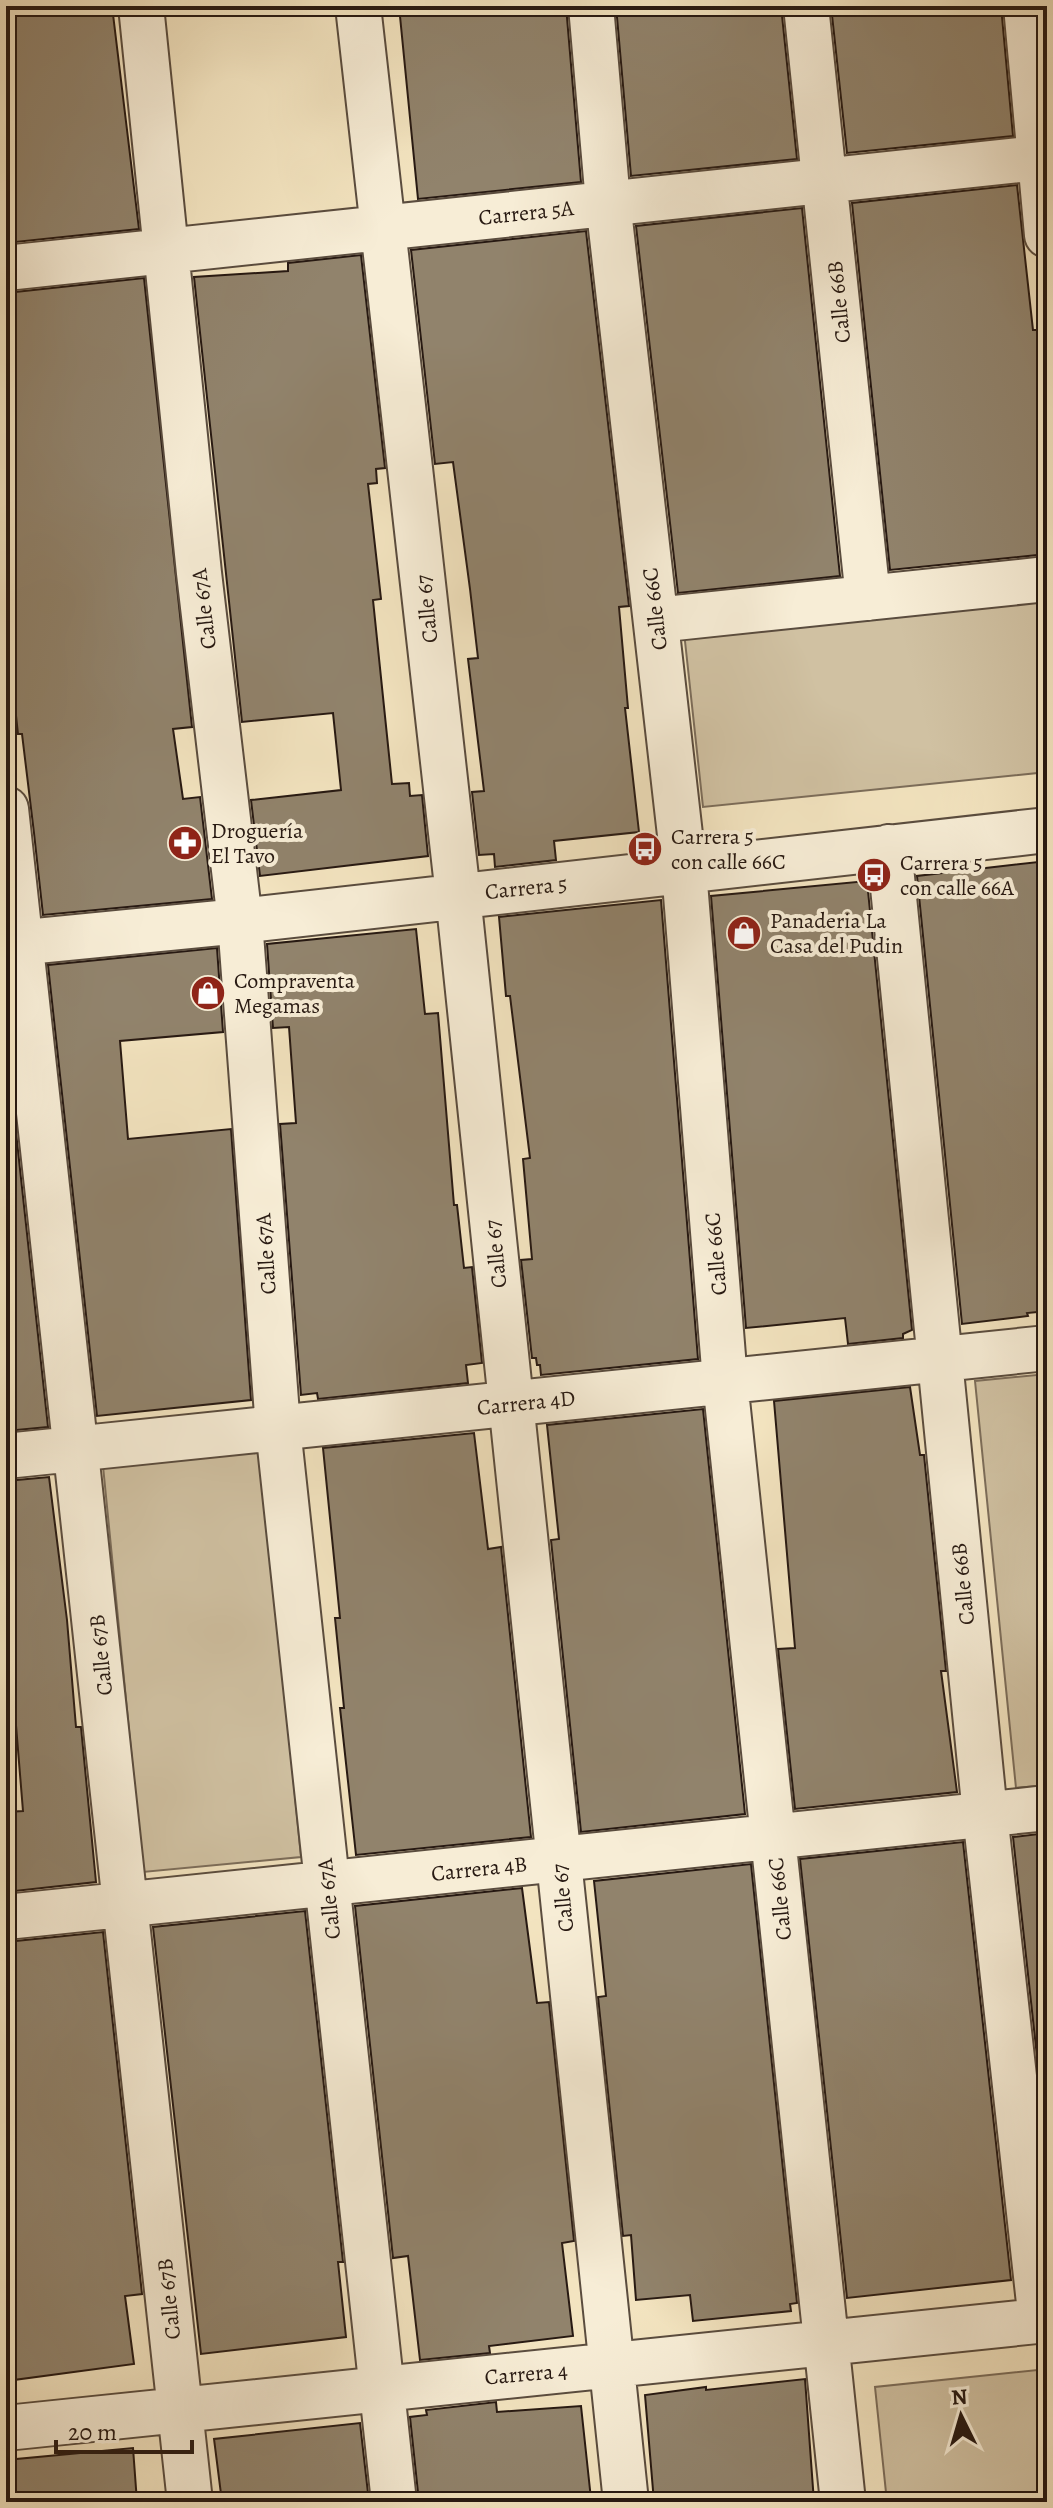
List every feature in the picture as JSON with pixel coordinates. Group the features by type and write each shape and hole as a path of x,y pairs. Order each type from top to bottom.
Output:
{"street":[{"name":"Calle 67A","path":"141,6 199,573 240,921 278,1428 394,2502"},
{"name":"Calle 67","path":"358,6 458,895 626,2502"},
{"name":"Calle 66C","path":"591,6 608,202 684,870 725,1381 843,2502"},
{"name":"Calle 66B","path":"806,6 868,598"},
{"path":"1026,6 1043,158 1047,235"},
{"name":"Carrera 5A","path":"6,268 1043,158"},
{"path":"656,620 1047,579"},
{"name":"Calle 67B","path":"6,809 14,943 76,1449 190,2502"},
{"name":"Carrera 5","path":"14,943 240,921 1047,830"},
{"name":"Calle 66B","path":"889,847 985,1814 1044,2321"},
{"name":"Carrera 4D","path":"6,1456 1047,1348"},
{"name":"Carrera 4B","path":"6,1917 1047,1808"},
{"name":"Carrera 4","path":"6,2428 1044,2321"}],"shaded area":[{"path":"1047,596 1047,772 703,807 684,632"},
{"path":"1047,1374 1047,1785 1016,1788 975,1381"},
{"path":"261,1450 301,1857 143,1872 103,1466"},
{"path":"1047,2369 1047,2502 887,2502 875,2387"}],"building":[{"path":"6,6 112,6 139,229 6,243"},
{"path":"399,6 566,6 581,182 418,199"},
{"path":"616,6 781,6 797,159 631,176"},
{"path":"831,6 1001,6 1013,136 847,153"},
{"path":"1017,185 1033,330 1043,330 1047,380 1047,554 890,570 852,203"},
{"path":"802,208 840,576 678,593 636,226"},
{"path":"586,231 629,606 619,607 628,708 625,708 639,832 554,841 556,860 495,867 494,854 479,855 472,792 484,791 468,659 478,658 453,462 435,464 411,250"},
{"path":"361,255 385,468 376,469 377,483 368,484 381,599 373,600 392,784 409,783 410,796 422,795 428,856 260,876 251,800 341,790 333,713 242,722 194,277 288,271 288,263"},
{"path":"144,278 192,727 173,729 183,799 200,797 212,899 43,915 8,642 6,293"},
{"path":"1047,861 1047,1311 962,1324 917,876"},
{"path":"867,881 912,1330 903,1334 903,1338 848,1344 845,1318 746,1328 711,896"},
{"path":"661,900 698,1359 541,1375 540,1365 537,1365 536,1358 532,1358 521,1260 532,1259 523,1159 530,1158 510,996 506,996 499,917"},
{"path":"416,929 425,1014 438,1013 454,1205 457,1205 464,1268 472,1267 482,1363 466,1365 468,1383 318,1399 317,1393 301,1395 280,1124 296,1123 289,1027 273,1028 267,944"},
{"path":"217,948 223,1032 120,1041 128,1139 231,1129 251,1400 97,1416 48,965"},
{"path":"6,1040 48,1427 6,1431"},
{"path":"910,1387 920,1455 924,1455 946,1671 941,1671 957,1792 795,1809 778,1649 795,1648 774,1401"},
{"path":"703,1409 745,1814 581,1832 551,1540 559,1539 547,1425"},
{"path":"474,1433 488,1549 501,1547 531,1837 356,1855 340,1708 344,1708 335,1618 340,1618 323,1448"},
{"path":"49,1477 67,1620 76,1727 81,1727 96,1882 6,1892 6,1812 23,1811 15,1713 12,1713 6,1658 6,1481"},
{"path":"1047,1833 1047,2148 1013,1837"},
{"path":"963,1842 1011,2280 847,2298 800,1859"},
{"path":"751,1864 797,2303 790,2304 791,2311 693,2321 690,2295 636,2300 631,2235 623,2236 598,1997 606,1996 594,1881"},
{"path":"522,1888 537,2003 549,2002 574,2241 562,2243 573,2336 489,2346 490,2353 420,2360 408,2256 393,2258 355,1906"},
{"path":"305,1911 343,2262 338,2262 346,2337 201,2354 153,1927"},
{"path":"103,1932 142,2294 125,2296 134,2364 6,2381 6,1942"},
{"path":"805,2379 814,2502 654,2502 645,2395"},
{"path":"496,2402 497,2412 581,2406 591,2499 557,2502 419,2502 410,2417 427,2415 426,2410"},
{"path":"360,2423 369,2502 222,2502 214,2439"},
{"path":"133,2448 137,2502 6,2502 6,2460"}],"place":[{"name":"Droguería El Tavo","path":"185,843"},
{"name":"Carrera 5 con calle 66C","path":"645,849"},
{"name":"Carrera 5 con calle 66A","path":"874,875"},
{"name":"Panaderia La Casa del Pudin","path":"744,933"},
{"name":"Compraventa Megamas","path":"208,993"}]}
